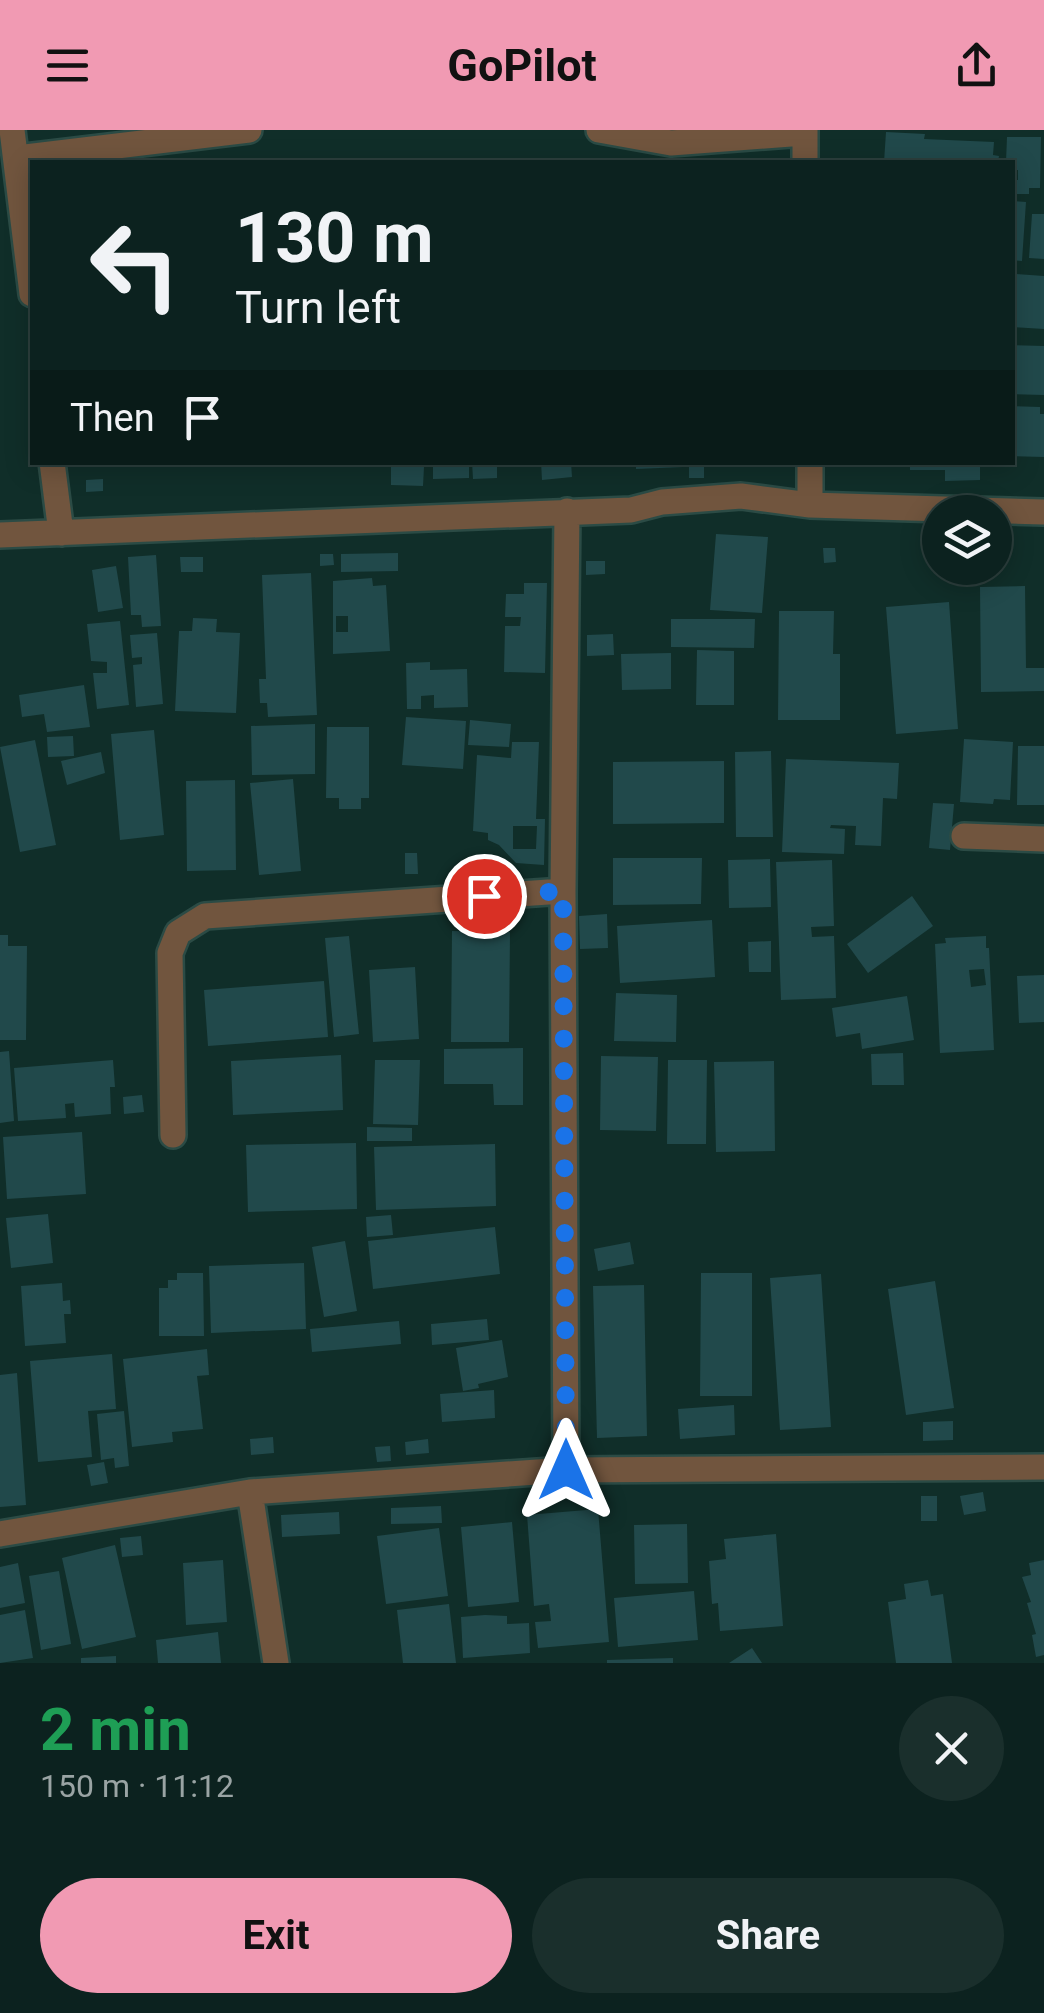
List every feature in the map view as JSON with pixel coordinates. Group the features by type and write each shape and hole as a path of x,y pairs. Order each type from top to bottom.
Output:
{"street":[{"path":"12,130 30,277"},
{"path":"16,158 249,130"},
{"path":"598,130 671,143 805,132 805,160"},
{"path":"52,465 61,533"},
{"path":"810,465 810,505"},
{"path":"0,536 631,510 662,502 741,496 810,505 1044,512"},
{"path":"566,1470 563,891 567,511"},
{"path":"964,836 1044,838"},
{"path":"173,1136 170,953 178,932 205,916 563,891"},
{"path":"0,1534 250,1492 566,1470 1044,1468"},
{"path":"250,1492 276,1663"}],"building":[{"path":"886,132 925,134 924,139 994,142 993,155 999,156 998,160 884,160"},
{"path":"1007,137 1041,137 1040,188 1029,188 1029,194 1015,194 1018,170 1015,160 1006,160"},
{"path":"1015,201 1026,202 1022,261 1015,260"},
{"path":"1032,214 1044,214 1044,259 1029,258"},
{"path":"1015,274 1044,276 1044,329 1015,327"},
{"path":"1015,345 1044,346 1044,395 1015,394"},
{"path":"1015,406 1040,407 1040,414 1044,414 1044,457 1015,456"},
{"path":"433,465 469,465 469,478 433,479"},
{"path":"472,465 497,465 497,478 473,479"},
{"path":"541,465 571,465 572,477 542,480"},
{"path":"636,465 683,465 683,467 636,469"},
{"path":"689,465 704,465 704,478 689,478"},
{"path":"910,465 980,465 980,480 945,481 945,470 910,470"},
{"path":"391,467 424,467 423,486 391,485"},
{"path":"103,479 103,491 86,492 86,480"},
{"path":"716,534 768,537 762,613 710,610"},
{"path":"823,548 835,548 836,562 824,563"},
{"path":"398,553 398,571 341,572 341,554"},
{"path":"320,554 333,554 334,565 320,566"},
{"path":"156,555 161,626 142,627 141,615 131,615 128,557"},
{"path":"180,557 203,557 203,572 181,572"},
{"path":"586,561 605,561 605,574 586,575"},
{"path":"116,566 123,608 98,612 92,570"},
{"path":"311,573 317,715 268,717 267,703 260,703 259,679 266,679 262,575"},
{"path":"372,578 373,586 386,585 390,651 333,654 333,581","holes":["336,616 348,616 348,632 336,632"]},
{"path":"524,583 547,583 545,673 504,672 505,626 520,626 521,617 505,617 506,594 524,594"},
{"path":"1025,586 1026,668 1044,668 1044,691 981,692 980,587"},
{"path":"949,602 958,729 896,734 886,607"},
{"path":"779,611 834,611 833,654 840,654 840,720 778,720"},
{"path":"193,618 217,619 216,632 240,633 236,713 175,711 179,631 192,631"},
{"path":"671,619 755,619 754,648 671,647"},
{"path":"120,621 129,705 97,709 93,673 107,673 107,662 91,661 87,624"},
{"path":"157,633 163,704 136,707 133,665 142,664 142,657 132,658 130,635"},
{"path":"613,634 614,655 587,656 587,635"},
{"path":"697,650 734,651 734,705 696,705"},
{"path":"671,653 671,689 622,690 621,654"},
{"path":"430,662 430,670 467,669 468,707 434,708 434,695 421,696 421,709 407,709 406,663"},
{"path":"84,685 90,727 47,732 44,714 22,717 19,695"},
{"path":"406,717 466,721 463,769 402,765"},
{"path":"470,720 511,724 509,747 468,745"},
{"path":"315,724 315,774 252,775 251,726"},
{"path":"327,727 369,727 369,798 361,798 361,809 339,809 339,798 326,798"},
{"path":"154,730 164,835 120,840 111,734"},
{"path":"73,736 74,756 48,757 47,737"},
{"path":"964,739 1013,742 1010,800 994,799 993,804 960,802"},
{"path":"35,740 56,845 20,852 0,747"},
{"path":"512,742 539,742 536,819 545,819 544,865 516,863 499,845 488,840 488,833 473,831 477,755 511,758","holes":["513,826 537,826 536,849 513,849"]},
{"path":"1018,746 1044,746 1044,805 1017,805"},
{"path":"771,751 773,837 736,837 735,752"},
{"path":"101,752 105,773 67,785 61,761"},
{"path":"786,759 899,763 897,799 883,798 881,846 855,845 856,826 831,825 830,828 845,829 844,854 782,852"},
{"path":"724,761 724,823 613,824 613,762"},
{"path":"293,779 301,871 259,875 250,783"},
{"path":"235,780 236,870 187,871 186,781"},
{"path":"933,803 954,804 950,850 929,848"},
{"path":"405,853 417,853 418,874 405,874"},
{"path":"613,858 702,858 701,904 613,905"},
{"path":"770,859 771,907 729,908 728,860"},
{"path":"832,860 834,926 811,927 812,937 834,936 836,998 781,1000 776,862"},
{"path":"912,896 933,926 868,973 847,944"},
{"path":"607,914 608,948 580,949 579,916"},
{"path":"712,920 715,977 620,983 617,926"},
{"path":"452,931 510,932 509,1042 451,1042"},
{"path":"0,935 8,935 8,946 27,946 26,1040 0,1040"},
{"path":"349,936 359,1034 334,1037 325,938"},
{"path":"986,936 994,1050 940,1053 935,944 946,943 945,938","holes":["984,969 986,985 971,987 969,970"]},
{"path":"771,941 771,972 749,972 748,942"},
{"path":"415,967 419,1039 373,1042 369,970"},
{"path":"1044,975 1044,1022 1019,1023 1017,976"},
{"path":"324,981 328,1037 208,1046 204,990"},
{"path":"616,993 677,995 676,1042 614,1041"},
{"path":"907,996 914,1040 862,1049 860,1033 836,1037 832,1008"},
{"path":"523,1048 523,1105 494,1105 493,1084 444,1084 444,1049"},
{"path":"9,1051 14,1121 0,1123 0,1052"},
{"path":"903,1053 904,1085 872,1085 871,1054"},
{"path":"341,1055 343,1110 233,1115 231,1061"},
{"path":"601,1056 658,1057 656,1131 600,1130"},
{"path":"113,1060 111,1114 75,1117 74,1103 65,1104 66,1118 18,1121 14,1068"},
{"path":"375,1060 420,1060 418,1125 373,1124"},
{"path":"668,1060 707,1060 706,1144 667,1144"},
{"path":"774,1061 775,1151 716,1152 714,1062"},
{"path":"142,1095 144,1112 124,1114 123,1097"},
{"path":"367,1127 412,1128 412,1141 367,1141"},
{"path":"82,1132 86,1194 7,1199 3,1137"},
{"path":"356,1143 357,1209 248,1212 246,1145"},
{"path":"495,1144 496,1206 376,1210 374,1147"},
{"path":"48,1214 53,1263 11,1268 6,1218"},
{"path":"391,1215 393,1235 367,1237 366,1217"},
{"path":"495,1227 500,1274 373,1289 368,1241"},
{"path":"345,1241 357,1311 324,1317 312,1247"},
{"path":"630,1242 634,1264 598,1271 594,1249"},
{"path":"304,1263 306,1329 211,1333 209,1266"},
{"path":"177,1273 203,1273 204,1336 159,1336 159,1288 168,1288 168,1280 177,1280"},
{"path":"701,1273 752,1273 752,1396 700,1396"},
{"path":"821,1274 831,1427 780,1430 770,1278"},
{"path":"935,1281 954,1408 906,1415 888,1289"},
{"path":"62,1283 63,1301 70,1300 71,1314 64,1314 66,1343 25,1346 21,1286"},
{"path":"644,1285 647,1436 597,1438 593,1286"},
{"path":"487,1319 489,1340 432,1345 431,1324"},
{"path":"399,1321 401,1344 312,1352 310,1329"},
{"path":"502,1340 508,1377 463,1391 456,1348"},
{"path":"207,1349 209,1375 197,1376 203,1429 172,1432 173,1442 132,1447 123,1359"},
{"path":"112,1354 116,1409 88,1411 92,1457 38,1462 30,1361"},
{"path":"17,1373 26,1505 0,1507 0,1375"},
{"path":"494,1390 495,1418 442,1422 440,1394"},
{"path":"734,1405 735,1435 680,1439 678,1409"},
{"path":"124,1411 129,1466 115,1468 114,1458 101,1460 97,1414"},
{"path":"953,1421 953,1440 923,1441 923,1422"},
{"path":"273,1437 274,1453 251,1455 250,1439"},
{"path":"428,1439 429,1453 406,1455 405,1442"},
{"path":"390,1446 391,1461 377,1462 375,1447"},
{"path":"104,1462 108,1483 91,1486 87,1465"},
{"path":"983,1492 986,1511 964,1515 960,1496"},
{"path":"921,1496 937,1496 937,1521 921,1521"},
{"path":"441,1506 442,1523 391,1524 391,1508"},
{"path":"598,1509 609,1642 538,1648 535,1622 551,1621 549,1604 534,1606 527,1515"},
{"path":"339,1512 340,1534 282,1537 281,1515"},
{"path":"512,1522 519,1602 468,1607 461,1527"},
{"path":"687,1524 688,1583 635,1584 634,1525"},
{"path":"439,1528 448,1596 386,1604 377,1536"},
{"path":"776,1534 783,1626 720,1631 718,1603 712,1604 709,1561 726,1559 724,1539"},
{"path":"141,1536 143,1555 122,1557 120,1538"},
{"path":"115,1545 136,1637 82,1649 62,1558"},
{"path":"223,1560 227,1622 186,1625 183,1563"},
{"path":"1044,1560 1044,1655 1036,1657 1032,1635 1036,1634 1027,1603 1031,1602 1022,1577 1031,1575 1029,1563"},
{"path":"18,1563 25,1603 0,1608 0,1567"},
{"path":"59,1571 71,1644 41,1650 29,1576"},
{"path":"928,1580 931,1596 943,1594 952,1663 896,1663 888,1602 906,1599 904,1584"},
{"path":"694,1591 698,1640 618,1647 614,1598"},
{"path":"449,1604 456,1663 403,1663 397,1610"},
{"path":"25,1610 33,1658 0,1663 0,1615"},
{"path":"507,1616 507,1624 529,1623 530,1653 463,1658 461,1617"},
{"path":"218,1632 221,1663 158,1663 156,1640"},
{"path":"752,1648 762,1663 729,1663"},
{"path":"116,1656 116,1663 81,1663 81,1658"},
{"path":"673,1658 673,1663 607,1663 607,1660"}],"route":[{"path":"484,896 563,891 566,1470"}]}
